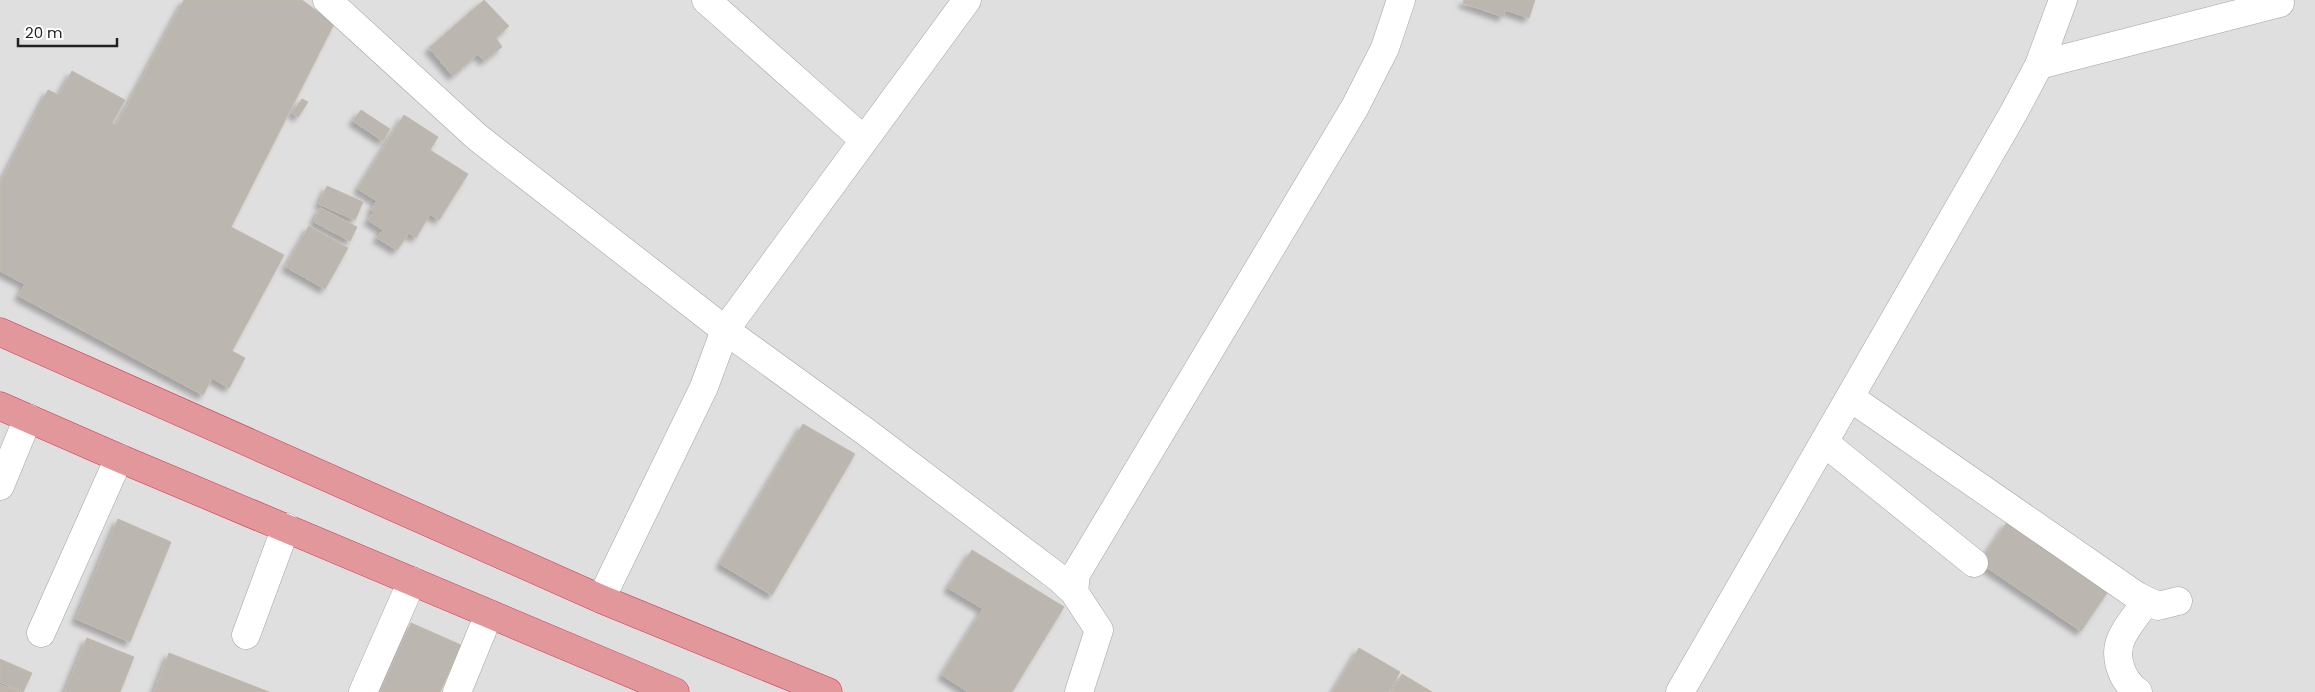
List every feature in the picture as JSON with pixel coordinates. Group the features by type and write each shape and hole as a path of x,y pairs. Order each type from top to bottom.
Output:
{"highway":[{"path":"0,332 601,599 828,692"},
{"path":"0,406 675,692"}],"street":[{"path":"326,0 477,137 725,330 866,432 1059,578 1074,592 1099,630 1079,692"},
{"path":"706,0 864,140"},
{"path":"601,599 704,387 725,330 967,0"},
{"path":"1074,592 1076,574 1356,107 1385,48 1401,0"},
{"path":"1680,692 2014,112 2039,65 2063,0"},
{"path":"2039,65 2280,2"},
{"path":"1851,398 2146,602 2158,606 2178,601"},
{"path":"0,486 28,418"},
{"path":"1825,443 1974,563"},
{"path":"41,633 119,458"},
{"path":"246,636 286,527"},
{"path":"363,692 412,581"},
{"path":"2138,692 2124,677 2118,657 2121,637 2146,602"},
{"path":"458,692 489,614"}],"shaded area":[{"path":"0,0 2315,0 2315,692 0,692"}],"building":[{"path":"184,0 302,0 334,24 231,227 284,255 232,351 245,358 229,388 212,378 203,395 19,296 25,284 0,271 0,184 48,90 59,95 72,71 125,100 112,123 117,125"},
{"path":"484,0 509,26 496,38 502,47 484,61 478,54 453,76 429,48"},
{"path":"1464,0 1535,0 1529,18 1505,10 1503,17 1463,3"},
{"path":"302,99 308,102 298,117 292,113"},
{"path":"361,110 390,129 383,141 353,121"},
{"path":"404,115 438,137 430,150 468,174 439,220 430,214 416,238 409,233 397,250 377,238 383,230 368,220 374,212 371,210 377,201 358,189"},
{"path":"327,186 363,202 355,220 319,204"},
{"path":"320,208 357,227 350,241 314,222"},
{"path":"309,226 348,248 325,289 286,267"},
{"path":"803,424 855,454 772,595 720,564"},
{"path":"118,519 171,542 130,642 76,619"},
{"path":"2007,522 2109,590 2081,631 1980,563"},
{"path":"972,550 1064,607 1012,692 968,692 942,675 983,609 948,588"},
{"path":"411,623 461,645 440,692 380,692"},
{"path":"87,638 134,657 120,692 65,692"},
{"path":"1359,648 1400,672 1389,692 1333,692"},
{"path":"169,653 269,692 154,692"},
{"path":"0,659 32,673 23,692 0,682"},
{"path":"1402,674 1432,692 1391,692"},
{"path":"0,685 18,691 18,692 0,692"}]}
